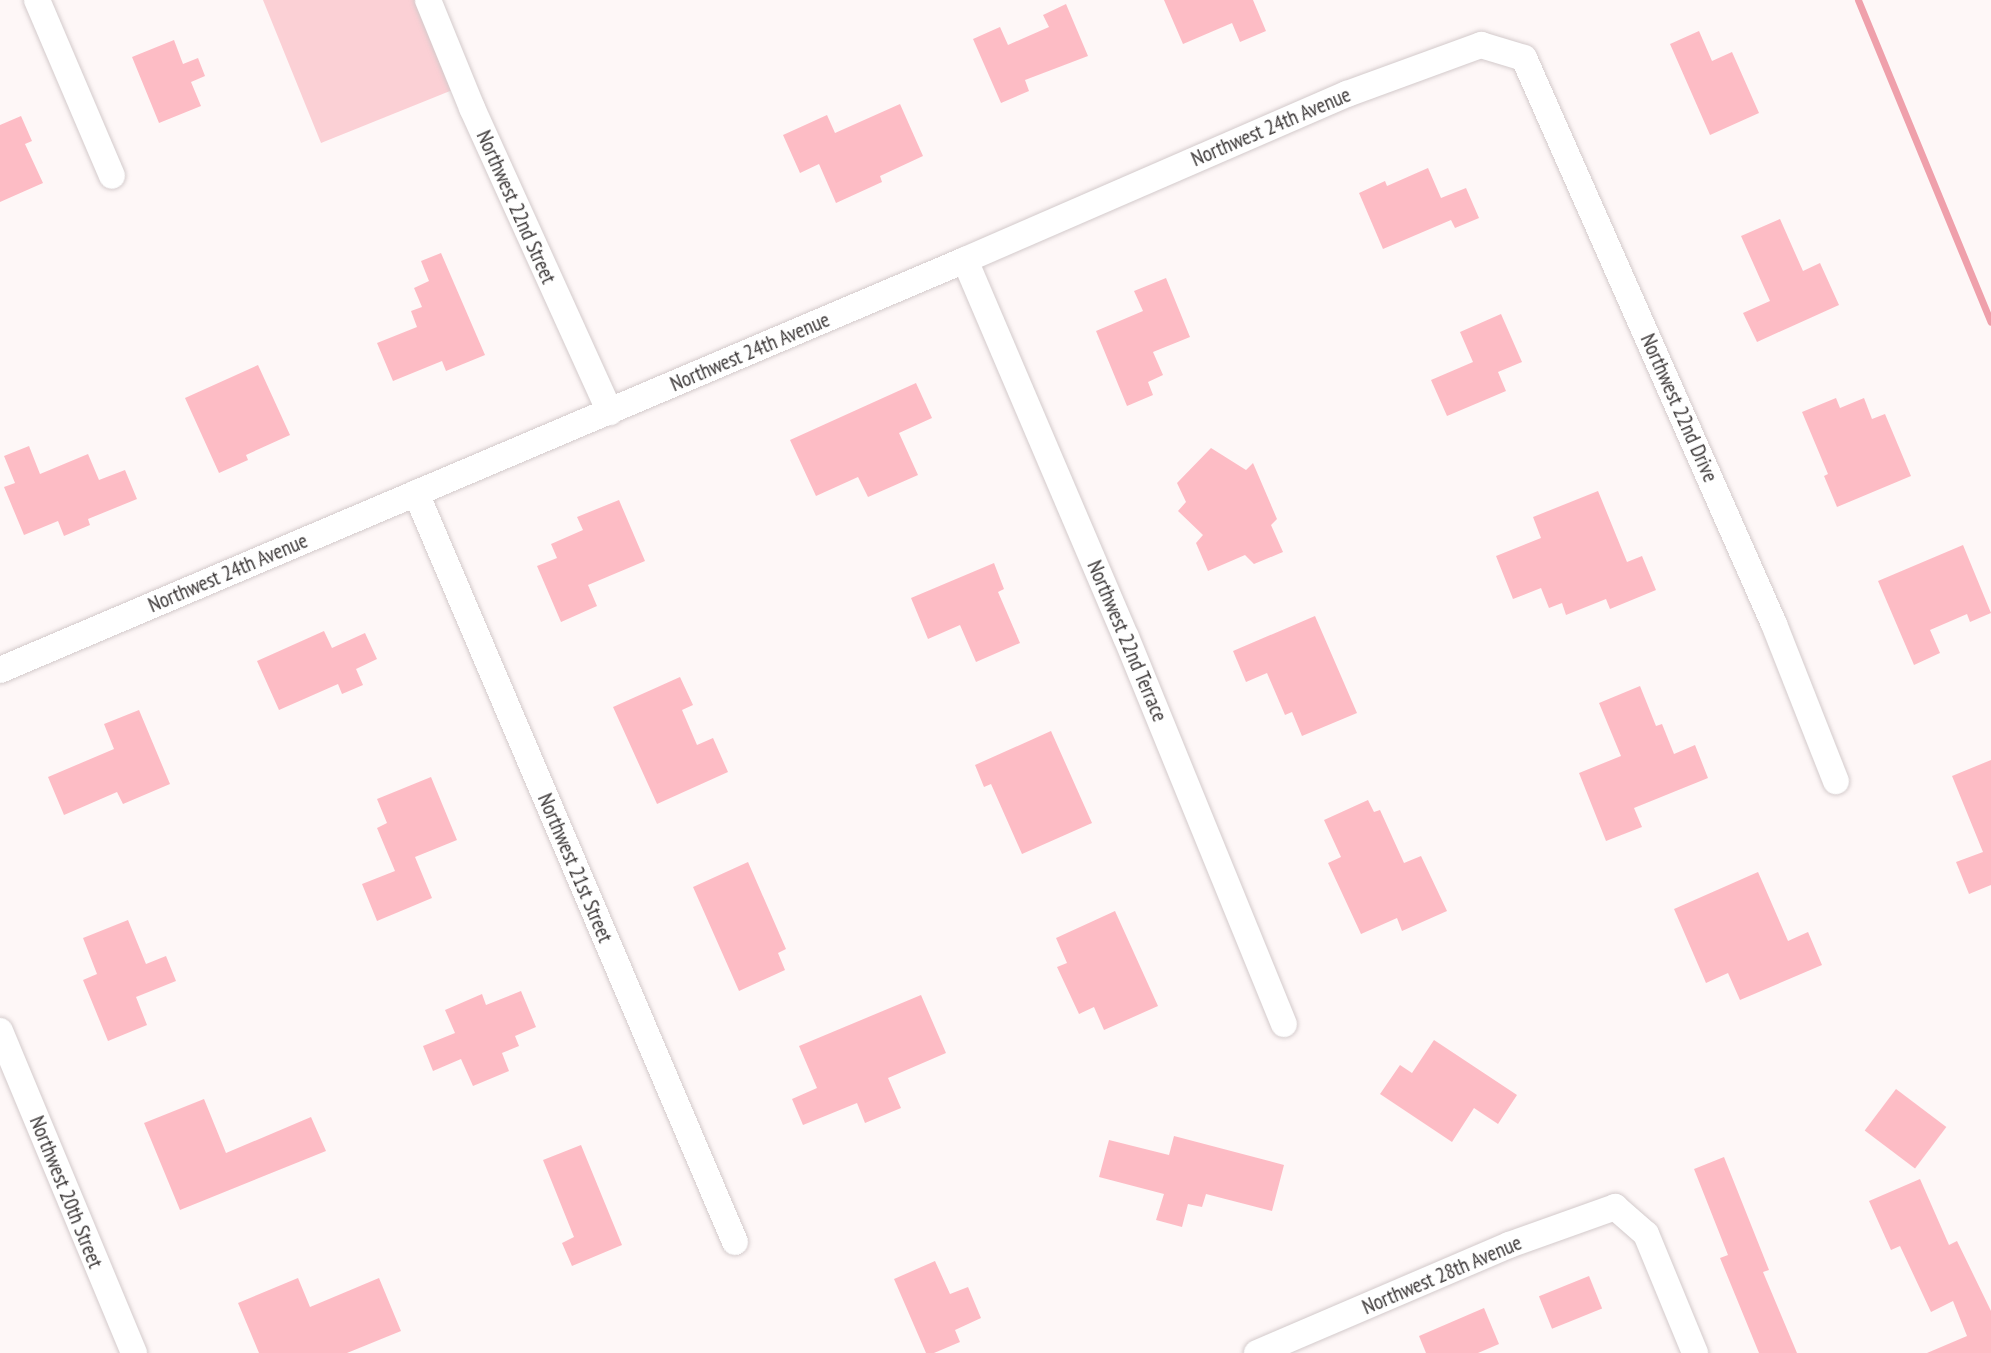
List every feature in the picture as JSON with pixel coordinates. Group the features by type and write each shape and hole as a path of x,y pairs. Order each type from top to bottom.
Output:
{"street":[{"path":"37,0 112,176"},
{"name":"Northwest 22nd Street","path":"428,0 478,121 610,412"},
{"name":"Northwest 24th Avenue","path":"0,670 610,412 1347,94 1481,45 1502,52"},
{"name":"Northwest 22nd Drive","path":"1502,52 1524,58 1544,101 1774,624 1836,781"},
{"name":"Northwest 22nd Terrace","path":"965,260 1126,637 1284,1024"},
{"name":"Northwest 21st Street","path":"416,494 735,1242"},
{"name":"Northwest 20th Street","path":"0,1031 134,1353"},
{"name":"Northwest 28th Avenue","path":"1257,1353 1509,1245 1615,1207 1646,1234 1695,1353"}],"shaded area":[{"path":"263,0 419,0 455,89 321,143"}],"building":[{"path":"1164,0 1253,0 1266,31 1240,42 1232,23 1183,44"},
{"path":"1066,4 1088,56 1025,80 1029,91 1001,103 973,39 1000,27 1008,45 1049,27 1043,15"},
{"path":"1699,31 1712,61 1732,52 1759,113 1710,135 1670,44"},
{"path":"174,40 183,64 198,58 205,76 191,82 201,106 159,123 132,57"},
{"path":"900,104 923,156 880,176 882,182 836,203 819,164 800,173 783,135 827,115 835,133"},
{"path":"21,116 32,141 25,144 43,183 0,202 0,125"},
{"path":"1428,168 1441,198 1466,188 1479,218 1455,228 1451,220 1383,249 1359,193 1385,181 1387,186"},
{"path":"1780,219 1803,271 1820,263 1839,305 1757,342 1743,313 1770,301 1741,236"},
{"path":"441,253 485,355 446,371 442,361 393,381 377,343 417,327 411,311 422,307 414,288 429,281 421,261"},
{"path":"1166,278 1190,337 1153,352 1163,375 1148,382 1153,395 1127,406 1096,331 1143,311 1134,291"},
{"path":"1501,314 1522,362 1498,372 1506,391 1447,416 1431,380 1473,362 1460,332"},
{"path":"258,365 290,435 246,455 248,460 219,473 185,398"},
{"path":"916,383 932,418 899,433 918,475 868,497 858,477 816,496 790,440"},
{"path":"1836,398 1840,408 1864,398 1872,419 1885,414 1911,476 1837,507 1824,476 1828,474 1802,412"},
{"path":"29,446 40,474 88,454 99,480 125,470 137,499 88,519 90,525 64,536 58,521 24,535 4,487 15,483 4,456"},
{"path":"1211,448 1246,470 1253,463 1277,519 1271,525 1283,552 1254,564 1245,555 1208,571 1196,543 1203,535 1178,511 1186,502 1177,483"},
{"path":"1598,491 1627,562 1642,556 1656,590 1610,609 1606,599 1566,615 1562,603 1549,608 1541,588 1513,599 1496,556 1541,538 1533,517"},
{"path":"619,500 645,561 588,585 597,606 561,622 537,566 557,558 551,544 583,530 577,517"},
{"path":"1963,545 1991,613 1970,622 1967,614 1930,630 1940,653 1914,665 1878,581"},
{"path":"994,563 1004,589 998,592 1020,643 976,662 960,625 928,639 911,598"},
{"path":"1315,616 1357,713 1302,736 1292,712 1285,715 1267,673 1246,682 1233,651"},
{"path":"324,631 332,648 365,633 377,659 356,669 363,685 342,694 338,684 279,710 257,661"},
{"path":"680,677 693,705 682,710 697,745 713,738 728,772 657,804 613,707"},
{"path":"1640,686 1656,726 1662,724 1674,754 1695,745 1708,778 1634,808 1642,827 1606,841 1579,773 1621,756 1599,703"},
{"path":"139,710 170,784 123,804 117,792 64,815 48,777 114,749 104,724"},
{"path":"1051,731 1092,823 1022,854 991,784 984,787 975,765"},
{"path":"1991,760 1991,885 1969,894 1956,862 1983,852 1952,776"},
{"path":"431,777 457,840 415,857 432,898 377,921 362,884 395,871 377,828 387,823 377,799"},
{"path":"1368,800 1374,812 1380,810 1404,863 1421,856 1447,911 1402,931 1397,918 1361,934 1328,863 1341,857 1324,820"},
{"path":"748,862 786,949 778,953 785,970 739,991 693,887"},
{"path":"1758,872 1788,941 1808,932 1822,965 1740,1000 1728,973 1706,983 1674,909"},
{"path":"1115,911 1158,1006 1104,1030 1094,1007 1079,1014 1057,967 1067,963 1056,938"},
{"path":"128,920 146,964 166,956 176,981 136,997 147,1025 108,1041 83,980 97,974 83,938"},
{"path":"521,991 536,1027 515,1036 519,1046 502,1053 509,1071 473,1086 461,1059 433,1071 423,1046 455,1033 445,1010 482,994 486,1005"},
{"path":"921,995 946,1053 888,1078 901,1108 865,1123 857,1103 803,1125 792,1099 817,1088 799,1046"},
{"path":"1434,1040 1517,1095 1498,1124 1474,1108 1452,1142 1380,1094 1400,1065 1412,1073"},
{"path":"1896,1089 1946,1127 1915,1168 1865,1131"},
{"path":"204,1099 226,1153 311,1117 326,1151 180,1210 144,1123"},
{"path":"1174,1136 1284,1165 1272,1211 1206,1194 1202,1207 1188,1204 1182,1227 1156,1220 1164,1194 1099,1177 1109,1140 1169,1155"},
{"path":"581,1145 622,1245 572,1266 562,1243 574,1237 543,1160"},
{"path":"1724,1157 1769,1270 1763,1272 1797,1353 1759,1353 1720,1258 1728,1255 1694,1169"},
{"path":"1920,1179 1949,1245 1957,1241 1991,1311 1991,1353 1927,1353 1967,1336 1953,1301 1931,1312 1900,1246 1891,1250 1869,1201"},
{"path":"935,1261 950,1294 968,1287 981,1318 955,1330 960,1342 934,1353 926,1353 894,1279"},
{"path":"1589,1276 1602,1308 1552,1329 1539,1296"},
{"path":"298,1278 310,1307 379,1278 401,1331 347,1353 259,1353 238,1303"},
{"path":"1484,1308 1499,1344 1478,1353 1426,1353 1419,1336"}],"waterway":[{"path":"1858,0 1991,322"}]}
